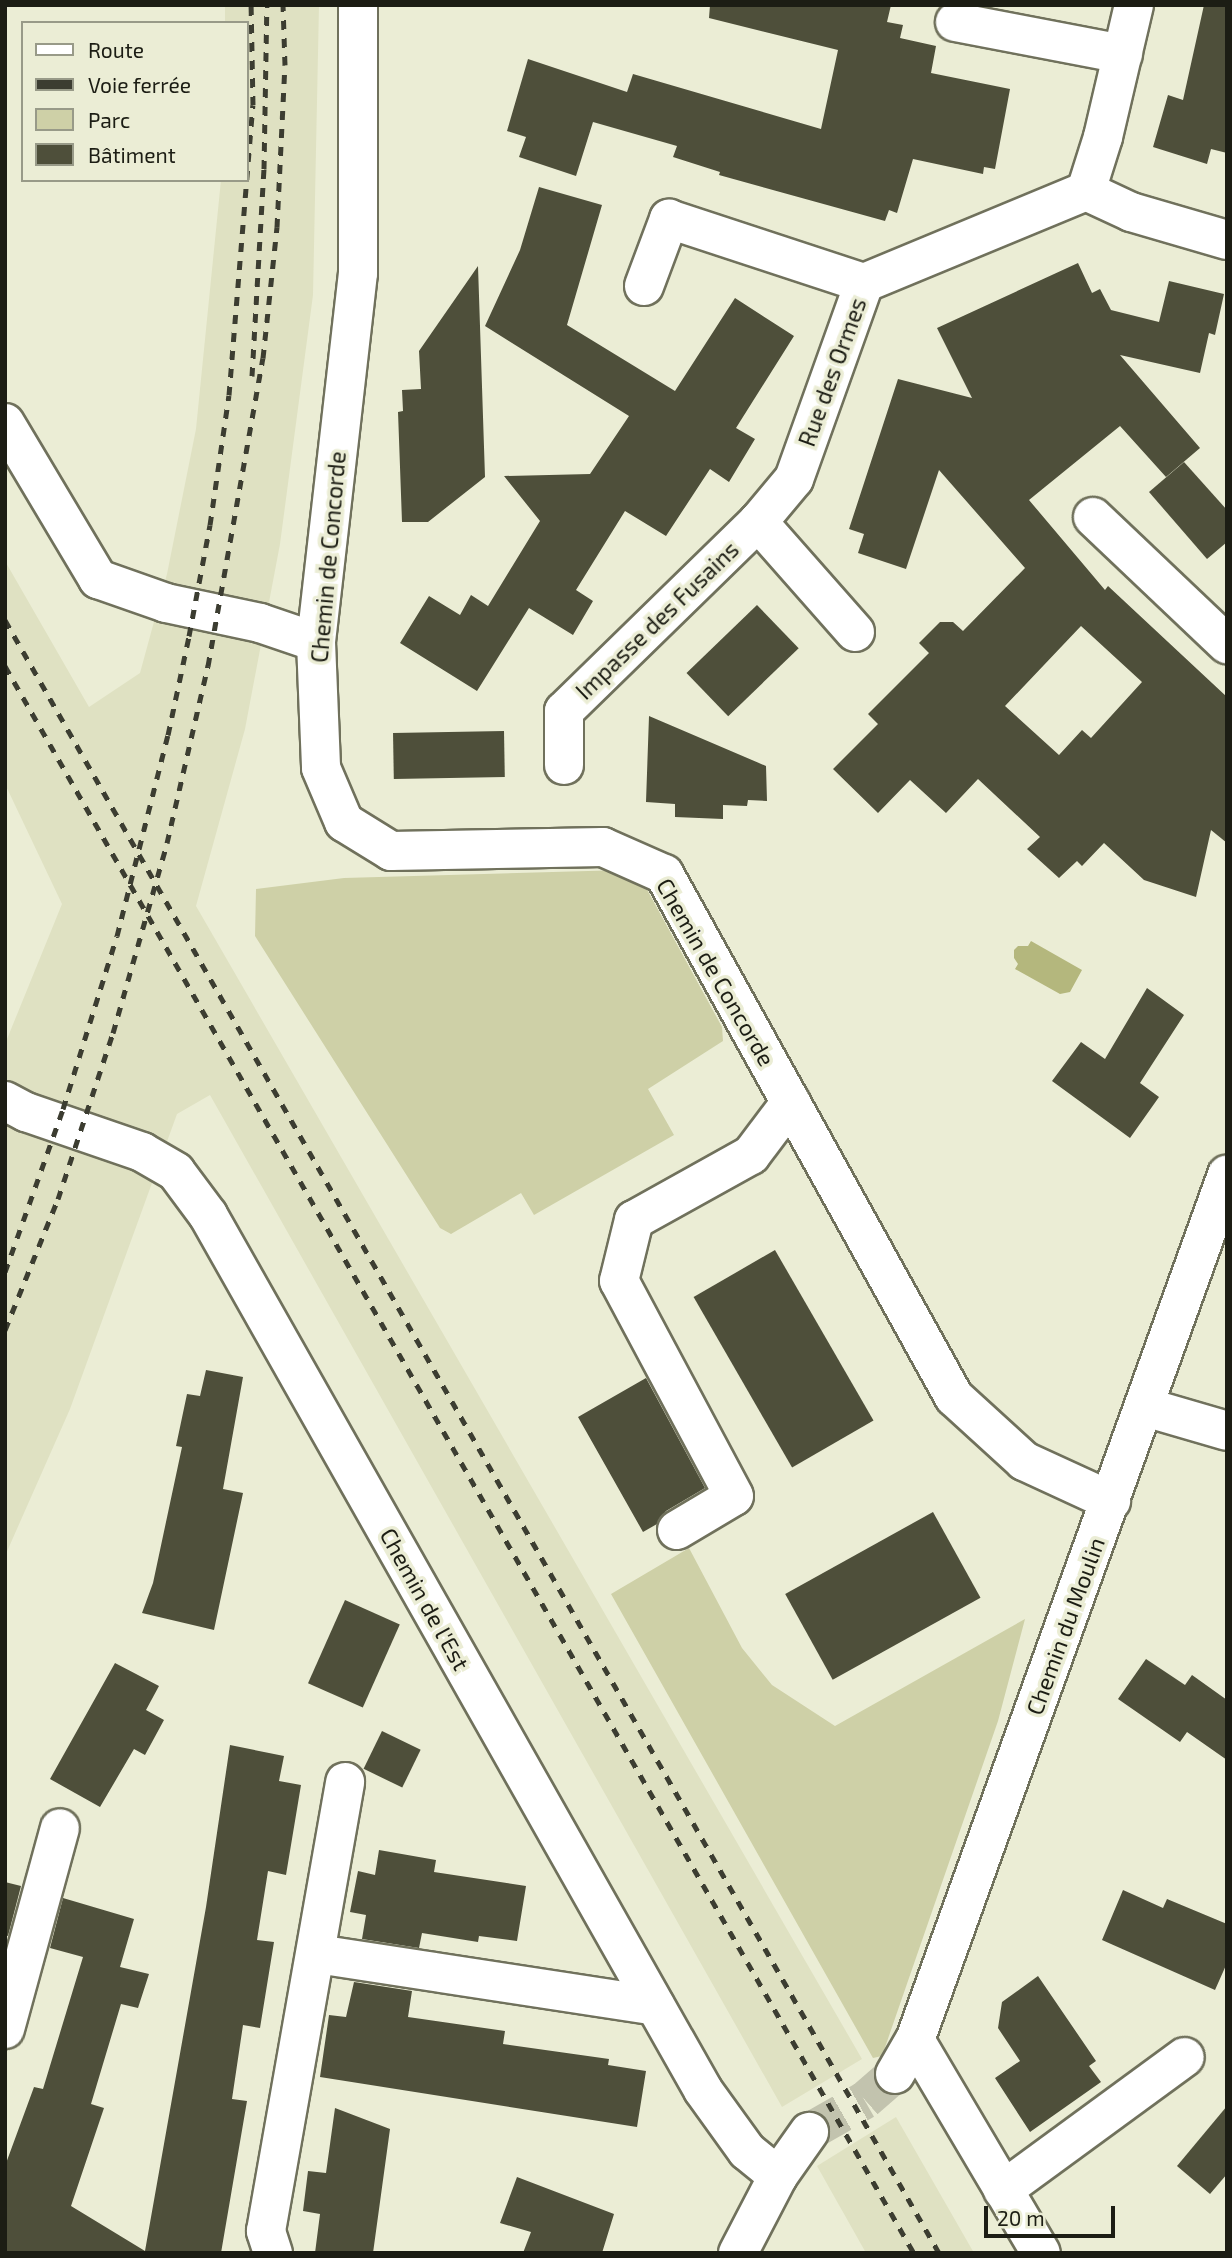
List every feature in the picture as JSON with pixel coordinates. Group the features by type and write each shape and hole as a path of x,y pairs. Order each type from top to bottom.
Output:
{"street":[{"name":"Chemin de Concorde","path":"358,5 358,273 316,642 321,768 344,822 391,851 603,847 664,874 954,1397 1024,1461 1111,1501"},
{"path":"1134,5 1086,191 1131,212 1227,240"},
{"path":"955,22 1123,54"},
{"name":"Rue des Ormes","path":"758,522 794,479 864,283 1086,191"},
{"path":"644,286 669,219 864,283"},
{"path":"5,423 98,579 166,603 260,624 316,642"},
{"path":"1093,517 1227,644"},
{"path":"758,522 855,632"},
{"name":"Impasse des Fusains","path":"564,765 564,711 758,522"},
{"name":"Chemin de l'Est","path":"5,1101 26,1112 142,1152 176,1172 208,1215 703,2090 747,2151 778,2176"},
{"path":"677,1530 734,1496 619,1281 634,1220 751,1155 790,1102"},
{"name":"Chemin du Moulin","path":"895,2074 915,2040 1227,1175"},
{"path":"1145,1407 1227,1431"},
{"path":"273,2253 266,2231 317,1954 345,1782"},
{"path":"5,2029 60,1828"},
{"path":"317,1954 655,2006"},
{"path":"915,2040 1041,2253"},
{"path":"1003,2190 1185,2057"},
{"path":"737,2253 778,2176 809,2132"}],"shaded area":[{"path":"225,5 319,5 313,295 280,544 245,729 196,906 862,2059 782,2107 210,1095 177,1114 70,1409 5,1556 5,1044 62,904 5,784 5,561 89,707 140,673 167,574 196,429 221,182 248,182 248,21 225,21"},
{"path":"1031,941 1082,970 1070,992 1060,994 1015,969 1018,964 1014,958 1014,950 1018,946 1028,946"},
{"path":"896,2117 974,2253 866,2253 817,2166"}],"green space":[{"path":"624,870 644,884 722,1027 723,1041 648,1089 674,1135 534,1215 521,1193 451,1234 440,1228 255,936 256,889 344,878"},
{"path":"689,1548 742,1648 772,1685 835,1726 1025,1619 998,1721 882,2056 873,2058 611,1594"}],"building":[{"path":"710,5 891,5 887,22 903,25 900,38 936,46 931,73 1010,89 995,169 984,167 983,174 913,159 897,213 889,210 885,221 719,175 720,172 673,157 677,146 593,122 576,176 519,157 526,137 507,131 528,59 627,92 633,74 821,129 838,50 709,18"},
{"path":"1204,5 1227,5 1227,153 1211,149 1207,164 1153,147 1168,95 1183,100"},
{"path":"539,187 602,205 567,325 675,391 735,298 794,336 736,428 755,439 729,482 710,469 666,536 625,511 576,590 593,601 573,635 529,608 477,691 400,643 429,596 460,615 471,595 488,606 540,521 504,476 590,474 629,416 485,326 520,250"},
{"path":"1078,263 1092,293 1100,289 1111,310 1159,322 1169,281 1224,294 1215,335 1209,333 1200,373 1120,355 1200,448 1166,477 1120,426 1029,500 1105,590 1108,586 1227,697 1227,843 1211,830 1196,897 1144,880 1104,843 1082,866 1077,861 1059,878 1027,849 1040,837 978,779 946,813 910,780 878,813 833,769 878,724 868,714 929,653 919,643 940,622 953,622 963,631 1025,568 939,470 906,569 858,553 864,534 849,529 898,379 972,398 937,328","holes":["1081,626 1142,682 1091,738 1082,730 1059,755 1005,706"]},
{"path":"478,266 485,477 428,522 402,522 398,412 403,411 402,390 421,389 419,351"},
{"path":"1184,462 1227,510 1227,542 1207,559 1149,492"},
{"path":"757,605 799,648 728,716 687,673"},
{"path":"649,716 766,766 767,801 748,800 747,806 723,805 723,819 675,817 675,804 646,802"},
{"path":"504,731 505,777 394,779 393,733"},
{"path":"1147,988 1184,1015 1140,1083 1159,1097 1130,1138 1052,1081 1081,1042 1105,1059"},
{"path":"775,1250 873,1421 792,1468 694,1297"},
{"path":"206,1370 243,1377 223,1489 243,1493 214,1630 142,1613 153,1583 182,1447 176,1446 187,1394 200,1396"},
{"path":"646,1378 705,1488 666,1511 657,1524 643,1532 578,1417"},
{"path":"933,1512 981,1598 833,1680 785,1594"},
{"path":"345,1600 400,1624 363,1708 308,1683"},
{"path":"1146,1659 1185,1685 1192,1675 1227,1700 1227,1760 1187,1732 1180,1742 1118,1699"},
{"path":"115,1663 159,1686 146,1710 164,1720 145,1755 134,1749 100,1807 50,1779"},
{"path":"382,1731 421,1750 402,1788 364,1769"},
{"path":"230,1745 284,1756 279,1781 301,1785 286,1875 268,1871 257,1940 274,1942 260,2028 243,2025 232,2099 247,2101 221,2253 5,2253 5,2166 34,2087 43,2089 83,1957 50,1948 63,1898 134,1919 120,1967 149,1974 138,2008 121,2004 91,2104 104,2108 71,2206 145,2251 206,1907"},
{"path":"379,1850 436,1860 434,1872 526,1886 517,1941 479,1936 478,1942 422,1933 419,1948 362,1939 366,1915 350,1912 358,1871 375,1875"},
{"path":"5,1882 21,1886 8,1936 5,1935"},
{"path":"1123,1890 1163,1908 1167,1899 1227,1924 1227,1963 1215,1990 1102,1940"},
{"path":"1038,1976 1096,2061 1089,2066 1101,2082 1030,2132 995,2078 1020,2061 998,2028 1002,2002"},
{"path":"354,1982 412,1991 408,2017 505,2031 503,2044 609,2059 608,2065 646,2071 637,2127 320,2077 329,2015 346,2017"},
{"path":"1227,2106 1227,2174 1210,2194 1177,2166"},
{"path":"335,2108 390,2129 373,2253 315,2253 320,2214 303,2211 308,2171 326,2173"},
{"path":"517,2177 614,2214 602,2253 523,2253 531,2232 500,2223"}],"tunnel":[{"path":"809,2132 865,2100 895,2074"}],"railway":[{"path":"248,165 253,105 251,5"},
{"path":"252,376 264,169 267,5"},
{"path":"5,1330 58,1199 113,1033 167,843 208,666 263,358 277,227 285,65 283,5"},
{"path":"5,1272 63,1109 117,936 168,735 210,525 229,395 247,182"},
{"path":"5,620 939,2253"},
{"path":"5,666 914,2253"}]}
